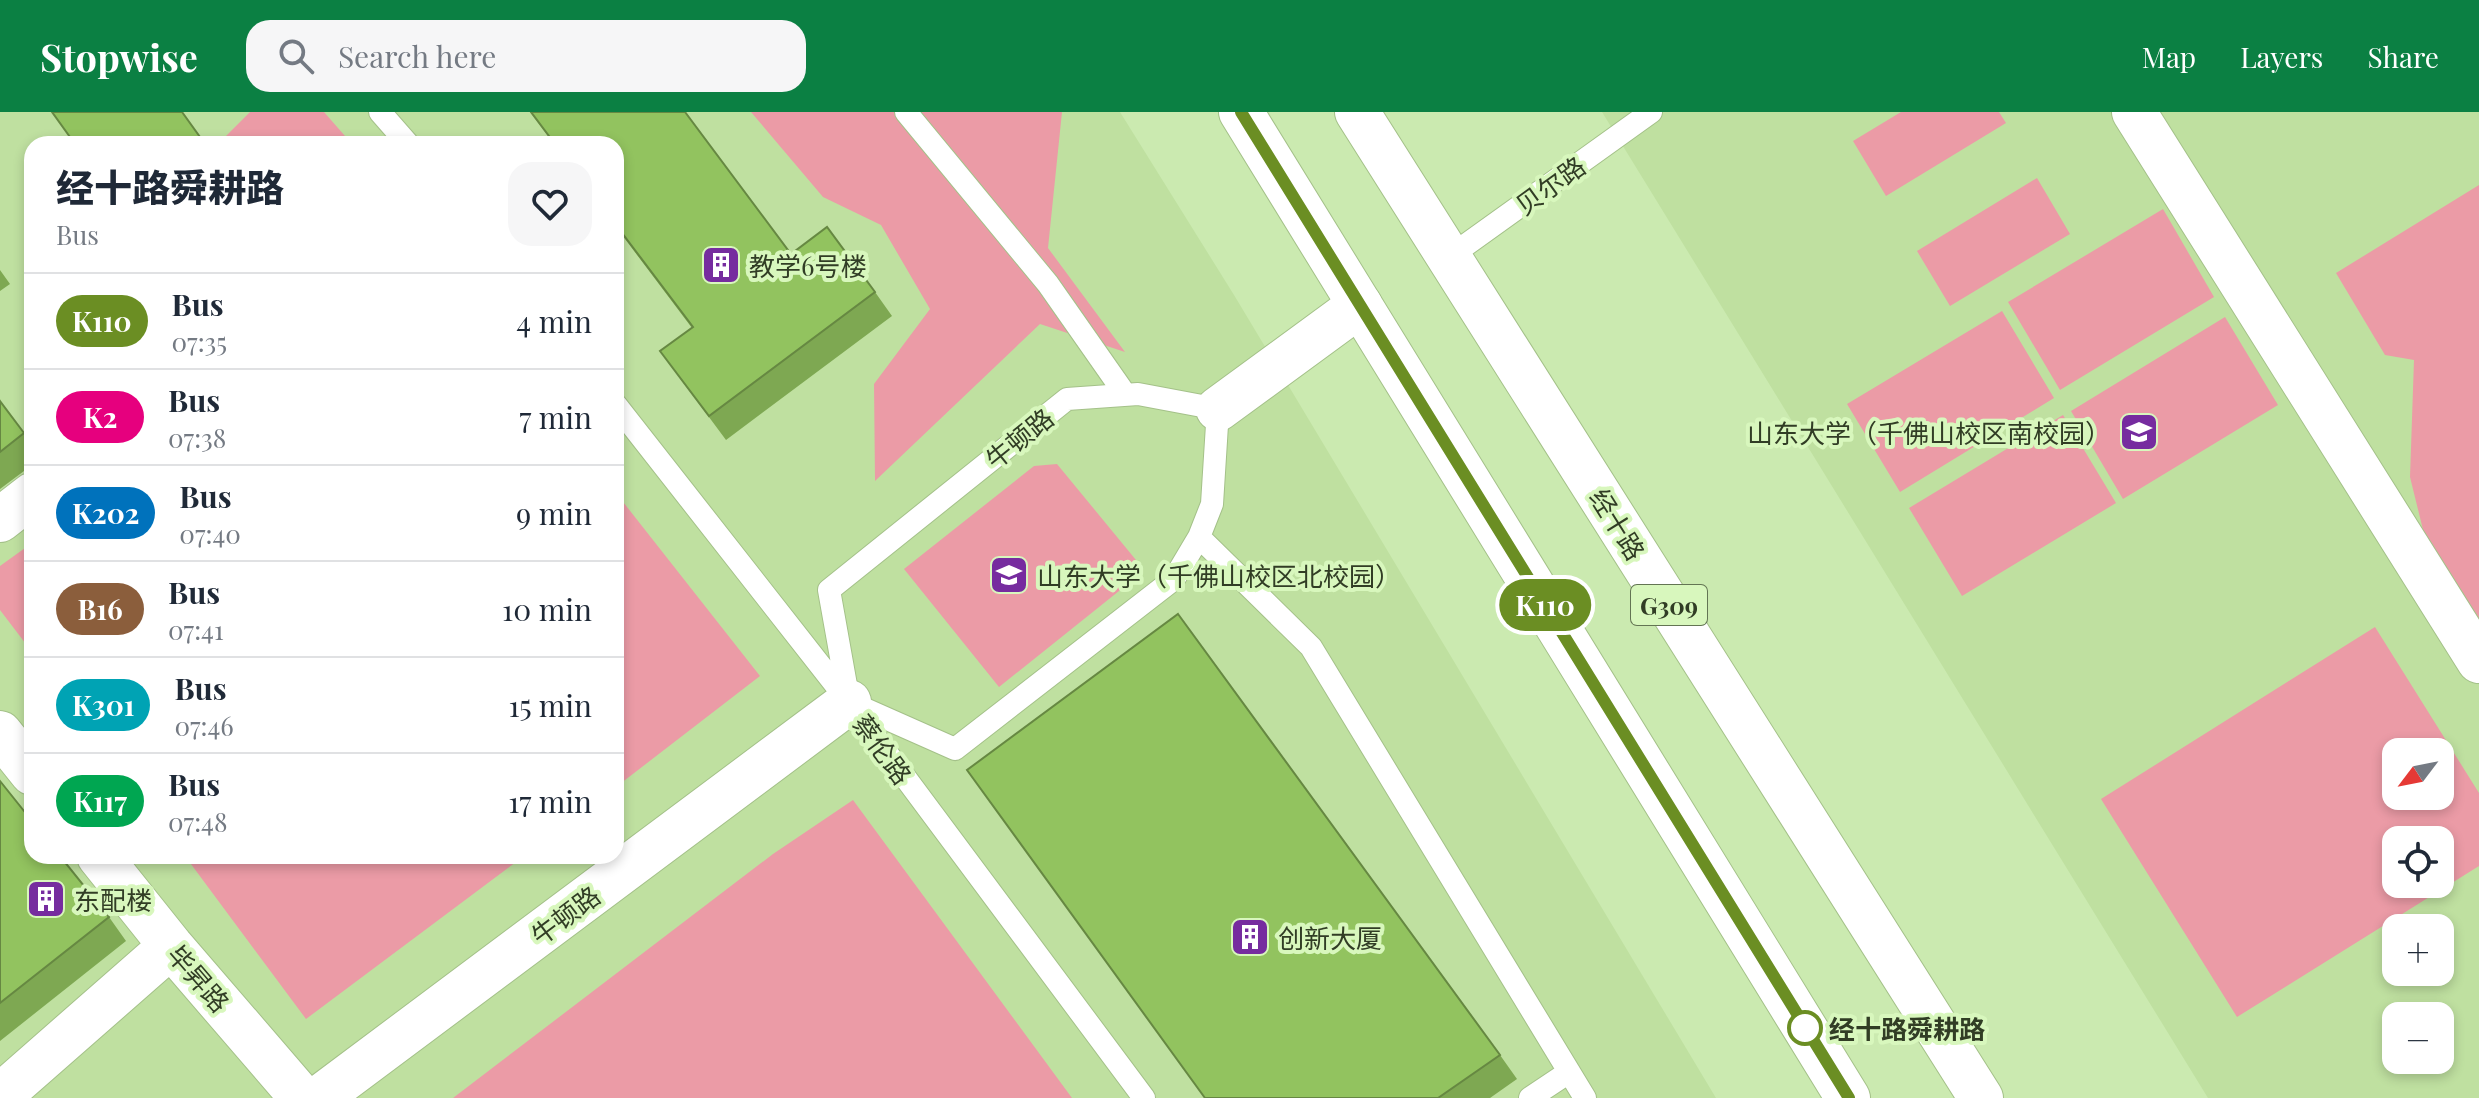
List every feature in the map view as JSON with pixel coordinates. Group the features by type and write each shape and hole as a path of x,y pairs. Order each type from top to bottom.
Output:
{"main road":[{"path":"1241,112 1848,1098"},
{"name":"经十路","path":"1357,112 1981,1098"},
{"path":"2134,112 2479,661"},
{"path":"1218,409 1360,305"},
{"path":"0,520 24,501"},
{"name":"牛顿路","path":"319,1098 849,702"},
{"path":"0,733 24,763"},
{"name":"毕昇路","path":"105,864 171,946 302,1098"},
{"path":"0,1096 171,946"}],"lane":[{"path":"380,112 401,136"},
{"path":"906,112 1048,284 1125,394"},
{"name":"贝尔路","path":"1449,257 1651,112"},
{"name":"牛顿路","path":"849,702 829,590 1067,399 1138,394 1218,409"},
{"path":"849,702 955,749 1174,579 1199,537 1212,504 1218,409"},
{"name":"蔡伦路","path":"624,415 849,702 1144,1098"},
{"path":"1199,537 1311,647 1585,1098"},
{"path":"1530,1098 1569,1072"}],"shaded area":[{"name":"山东大学（千佛山校区北校园）","path":"0,112 1120,112 1234,295 1716,1098 0,1098"},
{"path":"250,112 324,112 345,136 226,136"},
{"path":"751,112 1062,112 1048,248 1125,352 1040,324 875,481 874,384 930,309 881,225 823,197"},
{"name":"山东大学（千佛山校区南校园）","path":"1602,112 2479,112 2479,1098 2208,1098"},
{"path":"1901,112 1999,112 2006,123 1886,196 1853,141"},
{"path":"2037,178 2070,234 1950,306 1917,251"},
{"path":"2479,185 2479,622 2427,546 2410,477 2414,360 2385,355 2336,273"},
{"path":"2163,209 2214,297 2060,390 2008,302"},
{"path":"2002,311 2054,398 1900,492 1847,404"},
{"path":"2225,317 2278,405 2123,499 2071,411"},
{"path":"2063,415 2116,503 1962,596 1909,508"},
{"path":"1057,464 1136,560 1129,583 999,687 904,569 1034,466"},
{"path":"624,503 760,676 624,781"},
{"path":"24,549 24,642 0,610 0,566"},
{"path":"2375,627 2445,738 2382,738 2382,810 2454,810 2454,753 2479,793 2479,866 2454,882 2454,826 2382,826 2382,898 2428,898 2402,914 2382,914 2382,927 2237,1017 2101,799"},
{"path":"853,800 1072,1098 453,1098 773,854"},
{"path":"191,864 513,864 306,1019"}],"building":[{"path":"52,112 182,112 199,136 69,136"},
{"name":"教学6号楼","path":"531,112 685,112 791,254 827,227 875,292 709,416 660,351 693,327 624,236 624,136 549,136"},
{"path":"0,401 24,433 0,452"},
{"name":"创新大厦","path":"1178,614 1500,1055 1438,1098 1205,1098 967,770"},
{"name":"东配楼","path":"0,781 24,811 24,864 66,864 109,917 0,1003"}],"bus line":[{"name":"K110","path":"1241,112 1849,1098"}],"place":[{"name":"教学6号楼","path":"721,265"},
{"name":"山东大学（千佛山校区南校园）","path":"2139,432"},
{"name":"山东大学（千佛山校区北校园）","path":"1009,575"},
{"name":"东配楼","path":"46,899"},
{"name":"创新大厦","path":"1250,937"},
{"name":"经十路舜耕路","path":"1805,1028"}]}
